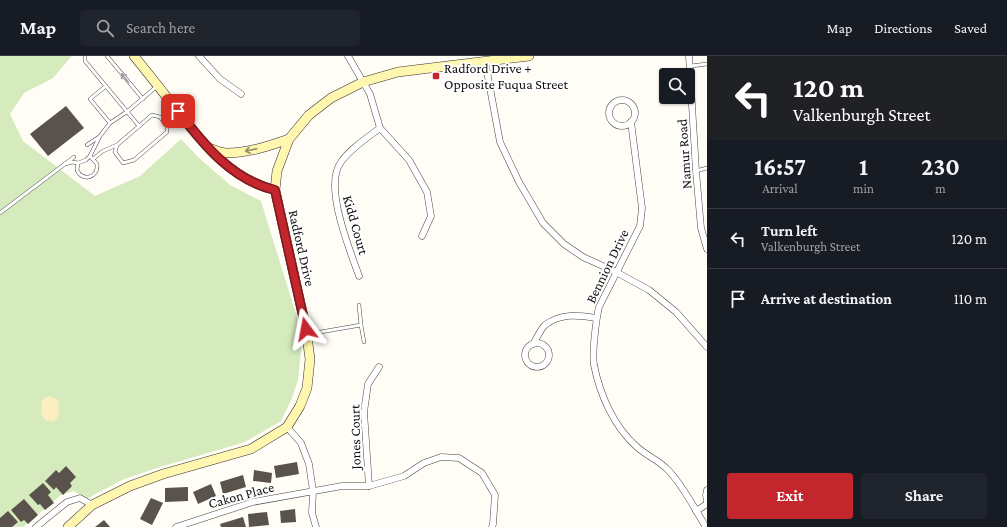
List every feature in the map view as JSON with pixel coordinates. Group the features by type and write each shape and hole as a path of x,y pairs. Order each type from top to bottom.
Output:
{"street":[{"path":"134,56 207,148 240,176 262,187 275,190"},
{"path":"199,56 220,79 241,94"},
{"path":"348,56 370,94 380,128 409,160 427,192 431,216 422,236"},
{"name":"Radford Drive","path":"69,527 92,505 130,486 163,474 251,449 287,428 300,406 306,388 310,359 307,334 275,190 277,171 289,139 309,115 331,98 363,82 398,72 529,56"},
{"name":"Namur Road","path":"689,56 691,66 696,171 701,228 707,249"},
{"path":"485,61 500,142 519,182 543,223 564,244 583,257 616,272 649,290 676,312 707,347"},
{"path":"620,100 628,101 635,111 634,119 631,122 628,125 619,126 611,121 609,112 612,104 620,100"},
{"name":"Bennion Drive","path":"631,122 642,208 640,226 599,307 596,318 594,364 606,404 620,427 636,447 669,470 684,490 706,527"},
{"name":"Kidd Court","path":"359,276 348,246 335,198 335,179 340,162 356,146 380,128"},
{"path":"207,148 226,153 245,151 268,146 289,139"},
{"path":"533,344 541,344 547,348 549,352 546,363 540,367 532,366 526,361 525,352 533,344 544,326 557,318 576,315 596,318"},
{"name":"Jones Court","path":"369,486 364,412 368,384 379,367"},
{"path":"287,428 300,443 309,464 313,491 312,513 316,527"},
{"name":"Cakon Place","path":"176,527 253,502 342,486 369,486 404,476 424,463 441,457 459,458 482,473 495,495 492,527"},
{"path":"696,511 707,503 707,490"},
{"path":"36,527 67,502 80,498 92,505"}],"lane":[{"path":"85,56 85,61 128,111 138,126"},
{"path":"107,56 143,99"},
{"path":"691,66 707,64"},
{"path":"92,158 100,136 110,123 128,111 158,85"},
{"path":"106,86 90,99 110,123"},
{"path":"65,164 72,162 78,163 92,158 117,145 138,126 152,116 160,117 167,126 167,132 134,160 123,162 114,152 117,145"},
{"path":"87,145 100,136"},
{"path":"0,213 74,156"},
{"path":"78,163 78,173 83,177 90,177 95,174 97,168 97,164 92,158"},
{"path":"696,171 707,168"},
{"path":"359,305 364,342"},
{"path":"307,334 361,326"}],"green space":[{"path":"0,56 72,56 53,78 24,93 10,114 23,141 95,196 140,176 181,139 198,157 230,185 261,201 298,321 301,350 298,380 292,398 281,421 245,442 124,479 86,499 74,491 61,495 23,527 0,527"}],"sand":[{"path":"49,396 58,400 58,415 56,420 53,422 45,420 41,413 42,400"}],"building":[{"path":"66,106 84,128 48,156 30,134"},
{"path":"297,462 299,474 276,478 274,466"},
{"path":"66,466 76,477 70,483 72,486 63,495 56,487 54,490 45,481 56,470 59,473"},
{"path":"254,470 272,473 271,483 253,481"},
{"path":"243,475 246,487 223,494 220,482"},
{"path":"43,483 51,492 48,495 54,503 45,510 29,495"},
{"path":"211,484 216,496 198,504 193,492"},
{"path":"188,487 188,501 165,502 165,488"},
{"path":"151,498 163,503 152,525 140,519"},
{"path":"24,499 38,515 28,524 24,520 21,522 11,510"},
{"path":"295,509 296,522 281,523 280,511"},
{"path":"8,511 18,522 12,527 0,527 0,518"},
{"path":"267,512 269,525 249,527 248,514"},
{"path":"243,517 246,527 221,527 220,524"},
{"path":"104,520 110,527 95,527"}],"place":[{"name":"Radford Drive + Opposite Fuqua Street","path":"436,76"}],"route":[{"path":"178,111 207,148 227,166 240,176 262,187 275,190 306,329"}]}
